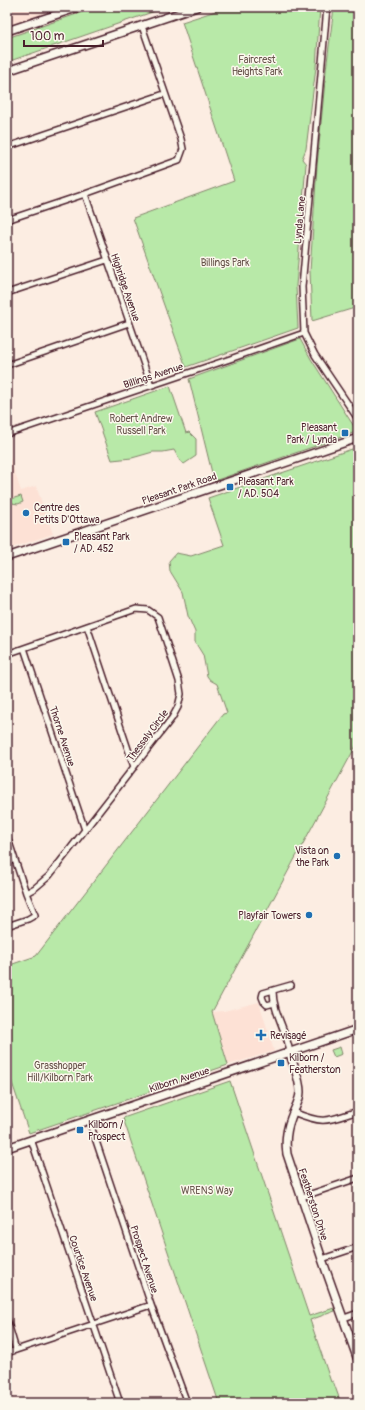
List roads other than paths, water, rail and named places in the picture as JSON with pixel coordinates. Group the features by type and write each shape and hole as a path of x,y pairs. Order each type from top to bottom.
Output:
{"street":[{"path":"7,31 79,7"},
{"path":"7,72 197,7"},
{"name":"Lynda Lane","path":"328,7 302,287 304,333 315,355 358,419"},
{"path":"7,220 178,160 183,149 181,139 164,94 142,26"},
{"path":"7,147 164,94"},
{"name":"Highridge Avenue","path":"84,194 150,385"},
{"path":"7,293 107,260"},
{"path":"7,365 129,324"},
{"name":"Billings Avenue","path":"7,434 304,333"},
{"name":"Pleasant Park Road","path":"7,557 358,438"},
{"name":"Thessaly Circle","path":"7,654 136,609 148,610 158,617 179,681 181,694 178,707 172,718 85,830 49,876 35,888 26,893"},
{"path":"88,626 134,767"},
{"name":"Thorne Avenue","path":"24,648 85,830"},
{"path":"7,836 35,915 7,926"},
{"path":"274,1003 265,1004 262,1001 263,993 291,985"},
{"path":"273,991 274,1003 288,1042 290,1053"},
{"name":"Kilborn Avenue","path":"7,1148 358,1029"},
{"name":"Featherston Drive","path":"290,1053 298,1077 300,1091 298,1101 287,1130 286,1142 288,1154 322,1259 358,1360"},
{"path":"293,1112 310,1119 320,1121 333,1120 358,1111"},
{"name":"Prospect Avenue","path":"89,1120 151,1305 186,1403"},
{"name":"Courtice Avenue","path":"31,1139 120,1403"},
{"path":"302,1197 358,1178"},
{"path":"322,1259 358,1247"},
{"path":"7,1353 151,1305"},
{"path":"344,1318 358,1313"},
{"path":"7,1320 16,1350"}],"place":[{"name":"Pleasant Park / Lynda","path":"345,433"},
{"name":"Pleasant Park / AD. 504","path":"230,487"},
{"name":"Centre des Petits D'Ottawa","path":"26,513"},
{"name":"Pleasant Park / AD. 452","path":"66,542"},
{"name":"Vista on the Park","path":"337,856"},
{"name":"Playfair Towers","path":"309,915"},
{"name":"Revisagé","path":"261,1035"},
{"name":"Kilborn / Featherston","path":"281,1063"},
{"name":"Kilborn / Prospect","path":"80,1130"}],"park label":[{"name":"Faircrest Heights Park","path":"257,64"},
{"name":"Billings Park","path":"225,262"},
{"name":"Robert Andrew Russell Park","path":"141,424"},
{"name":"Grasshopper Hill/Kilborn Park","path":"60,1070"},
{"name":"WRENS Way","path":"207,1190"}]}
